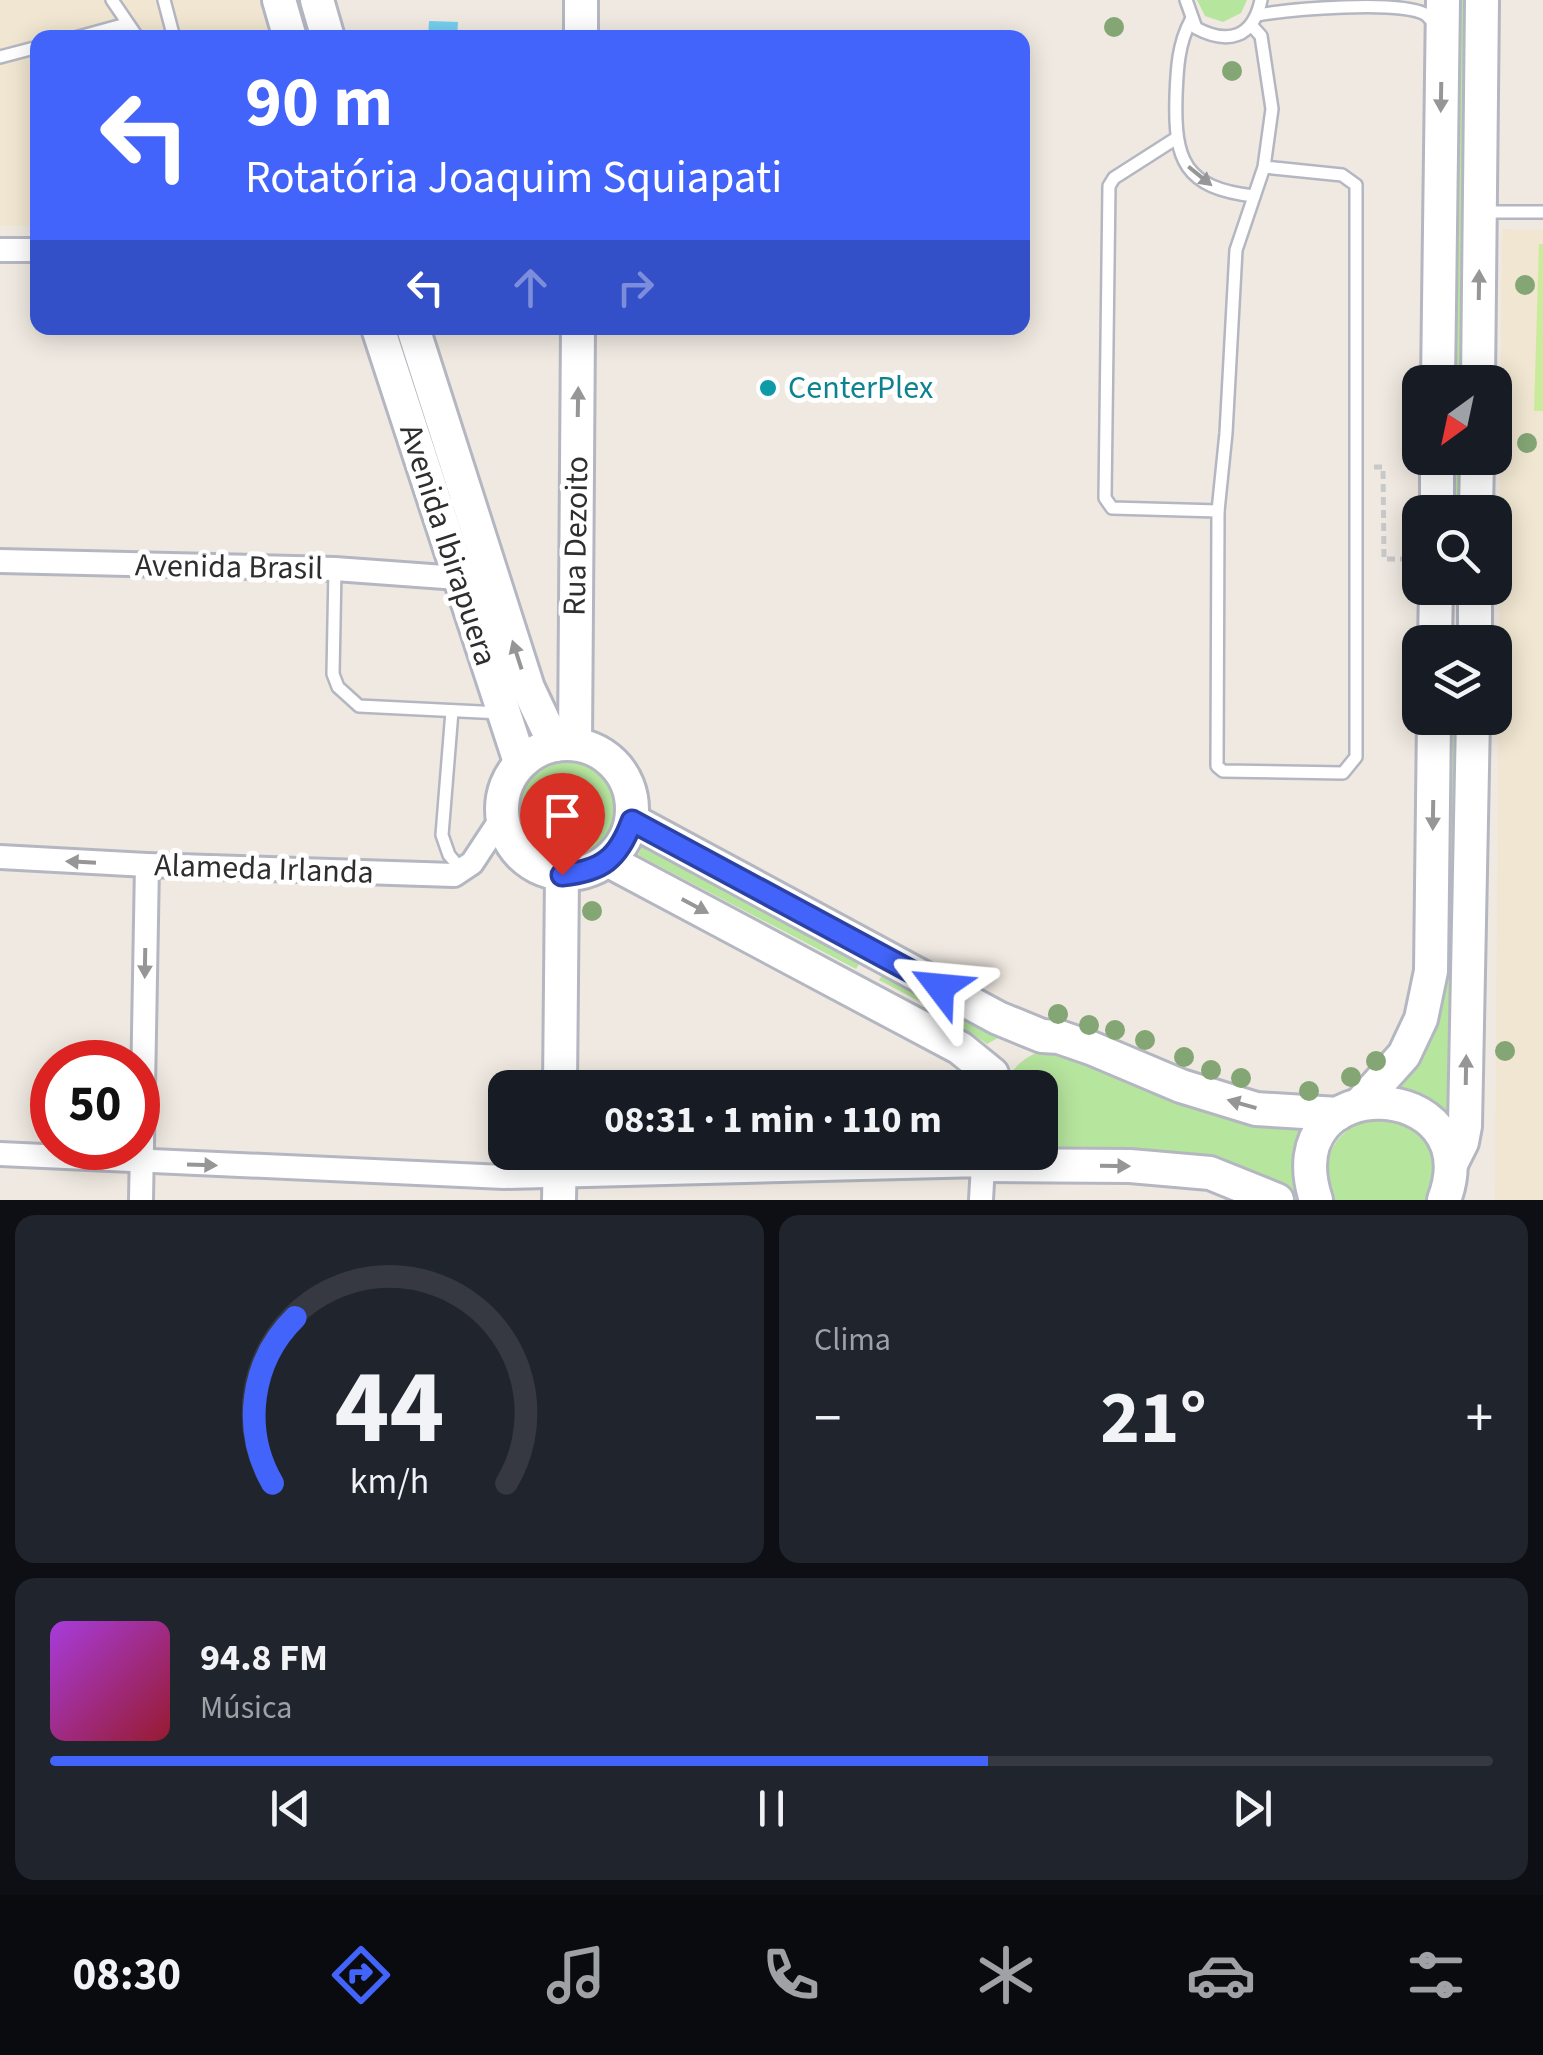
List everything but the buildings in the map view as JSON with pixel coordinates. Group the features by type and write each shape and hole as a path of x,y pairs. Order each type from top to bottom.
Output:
{"main road":[{"path":"279,0 288,30"},
{"path":"317,0 326,30"},
{"path":"580,30 581,0"},
{"path":"1478,365 1482,0"},
{"path":"1438,365 1443,16"},
{"name":"Avenida Ibirapuera","path":"380,335 520,762"},
{"name":"Avenida Ibirapuera","path":"415,335 528,688 565,744"},
{"name":"Rua Dezoito","path":"565,744 578,335"},
{"path":"1316,1200 1310,1180 1311,1155 1321,1132 1404,1055 1421,1019 1431,971 1434,735"},
{"path":"1450,1164 1462,1142 1465,1126 1473,735"},
{"path":"565,744 600,752 620,770 632,794 632,821 624,842 609,861 587,872 562,875 533,866 518,853 501,820 502,797 520,762 536,751 565,744"},
{"path":"632,821 998,1018 1042,1036 1059,1037 1181,1086 1256,1109 1350,1109 1386,1101 1409,1107 1429,1120 1444,1141 1450,1164 1450,1186 1444,1200"},
{"path":"609,861 960,1048 980,1070"},
{"path":"560,1070 562,875"},
{"path":"998,1070 1014,1048 1042,1036"},
{"path":"1058,1165 1130,1166 1210,1174 1277,1200"}],"street":[{"path":"0,250 30,250"},
{"name":"Avenida Brasil","path":"0,562 335,569 458,578"},
{"path":"462,870 472,864 501,820"},
{"name":"Alameda Irlanda","path":"0,857 147,866 454,875 462,870"},
{"path":"143,1040 147,866"},
{"path":"0,1154 30,1156"},
{"path":"160,1164 504,1178 692,1170"},
{"path":"141,1170 141,1200"},
{"path":"981,1200 982,1170"}],"lane":[{"path":"112,0 131,30"},
{"path":"164,0 172,30"},
{"path":"1186,0 1196,28 1224,38 1236,36 1254,20 1262,0"},
{"path":"1254,20 1307,7 1400,6 1443,16"},
{"path":"1191,20 1178,62 1174,139 1192,172 1206,183 1254,196"},
{"path":"1254,20 1261,36 1272,109 1264,167 1236,250 1218,510 1217,766 1223,772 1344,773 1356,757 1356,185 1342,175 1264,167"},
{"path":"104,30 126,24"},
{"path":"0,57 30,49"},
{"path":"1174,139 1114,178 1109,186 1105,498 1112,508 1218,510"},
{"path":"1480,212 1543,212"},
{"path":"335,569 333,674 338,688 360,706 503,713"},
{"path":"452,711 442,836 449,854 462,870"}],"path":[{"path":"1374,467 1383,466 1384,559"}],"shaded area":[{"path":"0,0 268,0 278,30 30,30 30,226 0,226"},
{"path":"1502,229 1543,230 1543,1200 1495,1200 1498,735 1512,735 1512,625 1499,625 1499,605 1512,605 1512,495 1500,495 1500,475 1512,475 1512,365 1501,365"}],"green space":[{"path":"1197,0 1247,0 1241,13 1223,22 1205,16"},
{"path":"1461,0 1473,0 1465,365 1453,365"},
{"path":"1539,244 1543,244 1543,411 1534,411"},
{"path":"1452,475 1464,475 1463,495 1451,495"},
{"path":"1448,735 1459,735 1453,1120 1425,1096 1391,1085 1426,1043 1445,993"},
{"path":"568,756 588,760 606,771 617,789 621,809 617,829 606,847 588,858 568,862 548,858 530,847 519,829 515,809 519,789 530,771 548,760"},
{"path":"642,847 860,962 856,969 638,855"},
{"path":"883,974 1005,1034 987,1044 943,1014 879,980"},
{"path":"1057,1050 1309,1130 1297,1164 1302,1199 1212,1163 1058,1152 1058,1070 1014,1070 1031,1056"},
{"path":"1369,1118 1401,1123 1428,1140 1437,1164 1432,1200 1332,1200 1327,1174 1331,1151 1345,1132"}],"water":[{"path":"429,21 458,22 457,30 428,30"}],"place":[{"name":"CenterPlex","path":"768,388"}],"route":[{"path":"562,875 587,872 609,861 624,842 632,821 940,987"}]}
